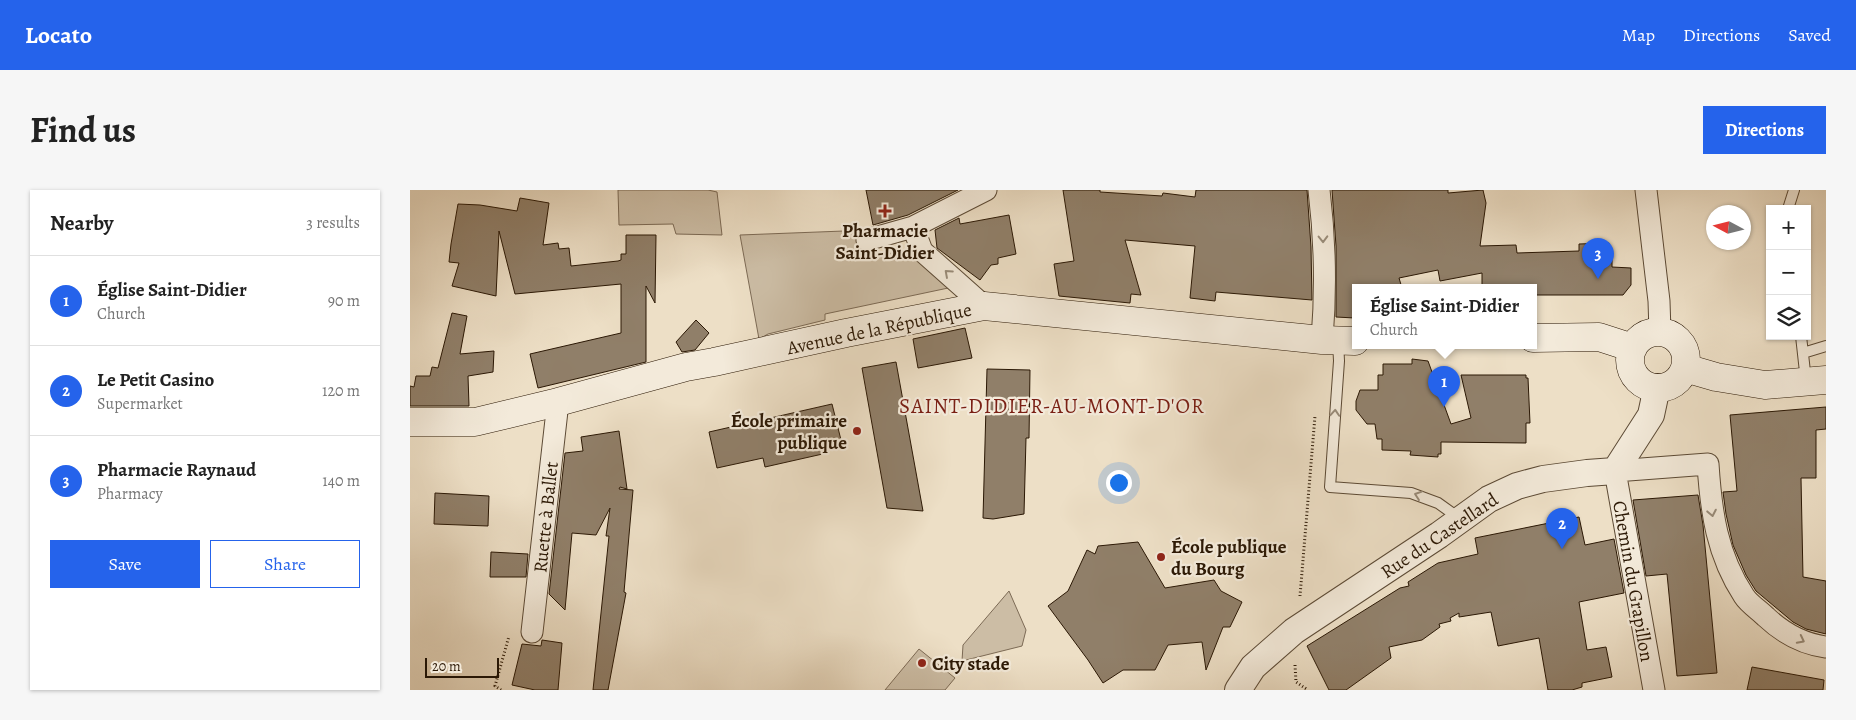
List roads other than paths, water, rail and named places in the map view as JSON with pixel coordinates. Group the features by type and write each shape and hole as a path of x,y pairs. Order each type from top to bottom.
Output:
{"main road":[{"name":"Avenue de la République","path":"410,422 475,422 558,402 686,366 714,362 846,333 984,306 1338,340"},
{"path":"1660,332 1675,337 1681,344 1686,359 1685,368 1681,376 1666,386 1656,387 1648,385 1634,374 1631,366 1631,357 1633,348 1639,339 1649,334 1660,332"},
{"path":"1537,338 1599,338 1633,348"},
{"path":"1685,368 1716,377 1765,385 1816,381"}],"street":[{"path":"867,240 914,227 986,190"},
{"path":"1319,190 1323,219 1324,318 1338,340"},
{"path":"1646,190 1659,302 1660,332"},
{"path":"914,227 922,251 984,306"},
{"path":"1615,471 1652,415 1656,387"},
{"name":"Ruette à Ballet","path":"532,632 558,402"},
{"path":"1615,471 1708,464 1711,511 1723,557 1744,597 1779,629 1811,645 1826,647"},
{"name":"Rue du Castellard","path":"1238,690 1253,667 1294,631 1439,535 1489,498 1517,486 1543,479 1586,472 1615,471"},
{"name":"Chemin du Grapillon","path":"1615,471 1654,690"}],"lane":[{"path":"1789,205 1794,190"},
{"path":"1338,340 1339,361 1330,487 1411,493 1438,503 1460,519"},
{"path":"1801,340 1803,353 1816,381"},
{"path":"1803,353 1826,346"}],"place":[{"name":"Pharmacie Saint-Didier","path":"885,211"},
{"name":"Pharmacie Raynaud","path":"1598,279"},
{"name":"Église Saint-Didier","path":"1444,407"},
{"name":"École primaire publique","path":"857,431"},
{"name":"Le Petit Casino","path":"1562,549"},
{"name":"École publique du Bourg","path":"1161,557"},
{"name":"City stade","path":"922,663"}],"district":[{"name":"SAINT-DIDIER-AU-MONT-D'OR","path":"1052,406"}]}
